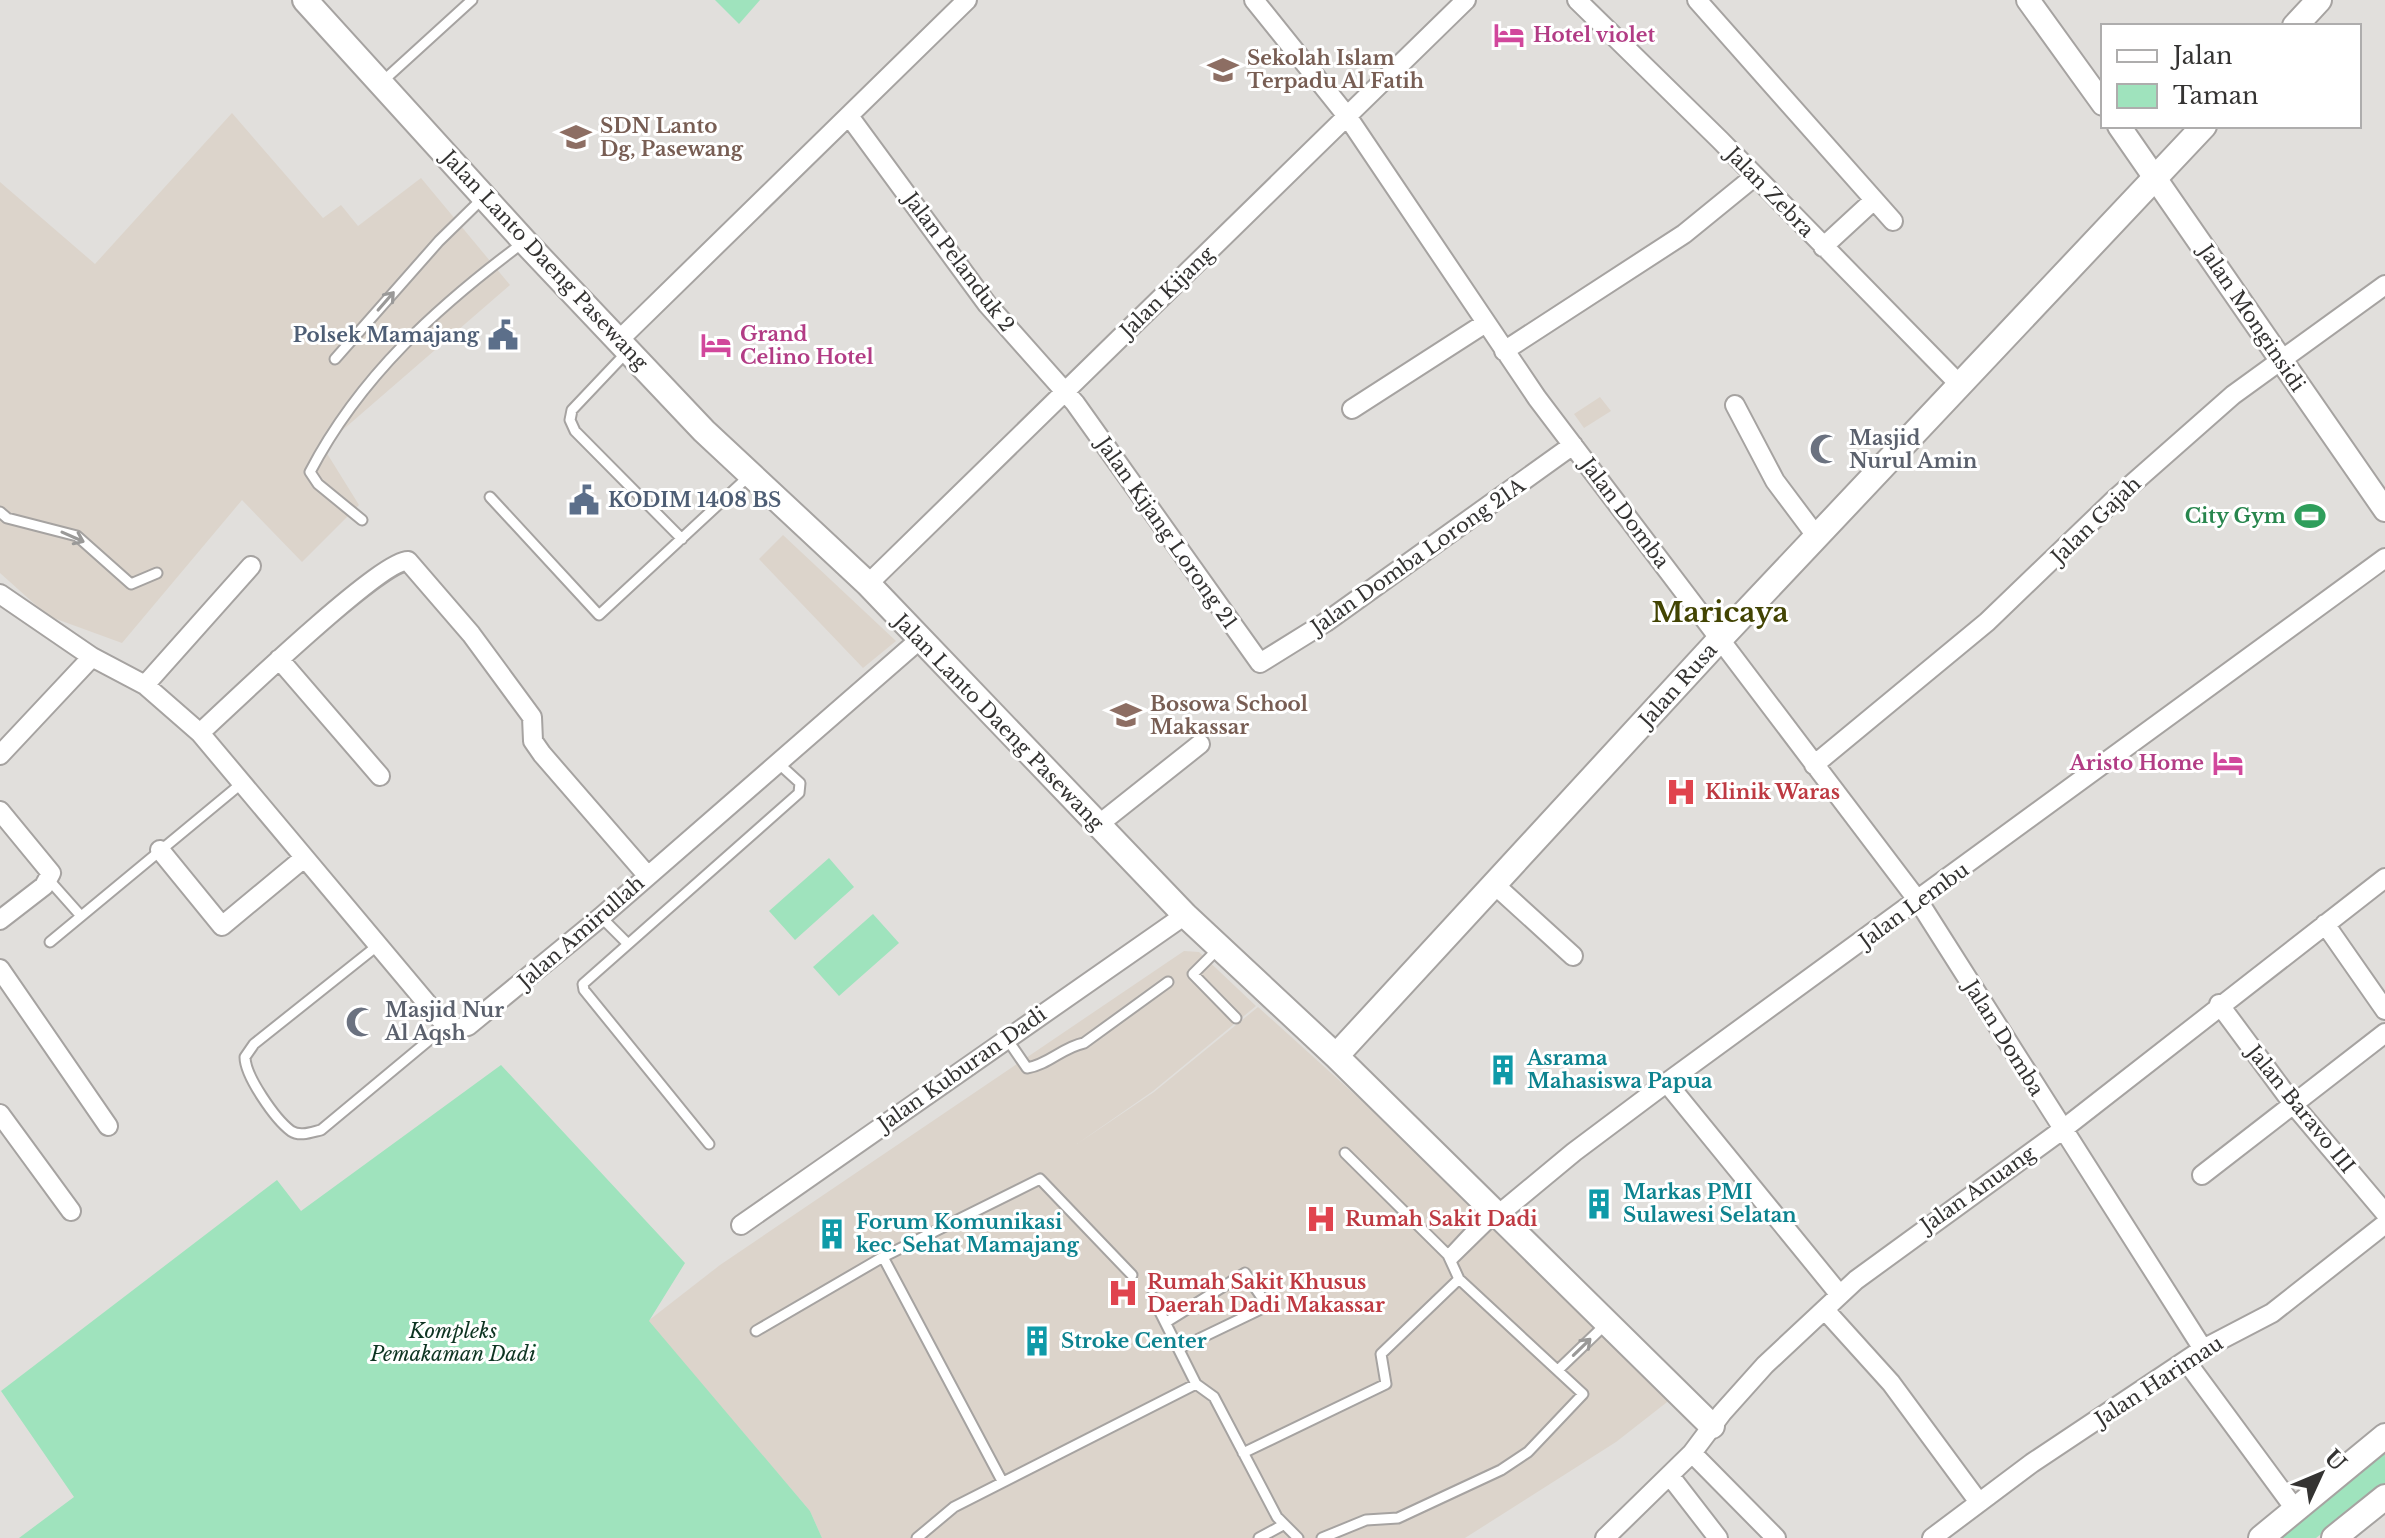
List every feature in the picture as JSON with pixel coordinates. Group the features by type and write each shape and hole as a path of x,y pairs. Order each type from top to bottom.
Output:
{"main road":[{"name":"Jalan Lanto Daeng Pasewang","path":"305,0 525,242 704,431 868,584 918,641 1185,915 1336,1056 1712,1426"},
{"path":"2297,24 2319,0"},
{"name":"Jalan Rusa","path":"1336,1056 1721,638 2202,128"},
{"path":"2261,1538 2385,1436"},
{"path":"2334,1538 2385,1497"}],"street":[{"path":"623,346 967,0"},
{"name":"Jalan Domba","path":"1254,0 1347,116 1484,324 1573,445 1919,902 2203,1349"},
{"name":"Jalan Zebra","path":"1577,0 1961,386"},
{"path":"1697,0 1893,221"},
{"path":"2028,0 2101,101"},
{"name":"Jalan Kijang","path":"868,584 1070,397 1459,2"},
{"name":"Jalan Pelanduk 2","path":"849,116 987,304 1070,397"},
{"name":"Jalan Monginsidi","path":"2120,128 2385,510"},
{"path":"1504,351 1684,234 1754,177"},
{"path":"1823,247 1874,200"},
{"name":"Jalan Gajah","path":"1814,765 1987,622 2221,405 2385,285"},
{"path":"1352,409 1484,324"},
{"name":"Jalan Kijang Lorong 21","path":"1070,397 1260,663"},
{"path":"1735,405 1775,481 1817,537"},
{"name":"Jalan Domba Lorong 21A","path":"1260,663 1326,622 1573,445"},
{"name":"Jalan Lembu","path":"1495,1212 2385,558"},
{"path":"200,733 279,659 368,584 401,560 408,561 471,634 532,717 533,741 542,754 647,875"},
{"path":"145,685 251,566"},
{"path":"0,595 92,657 145,685 200,733 446,1026"},
{"name":"Jalan Amirullah","path":"446,1026 455,1029 468,1026 601,917 918,641"},
{"path":"0,755 92,657"},
{"path":"279,659 380,776"},
{"path":"1098,825 1200,744"},
{"path":"0,811 46,864 49,880 0,920"},
{"path":"160,850 222,926 304,858"},
{"name":"Jalan Anuang","path":"1605,1538 1692,1453 1765,1365 1887,1255 2062,1130 2219,1004 2385,878"},
{"path":"1495,885 1573,956"},
{"name":"Jalan Kuburan Dadi","path":"741,1225 1185,915"},
{"path":"2325,924 2385,1010"},
{"path":"0,969 108,1126"},
{"name":"Jalan Baravo III","path":"2219,1004 2293,1104 2385,1213"},
{"path":"2202,1175 2385,1033"},
{"path":"1667,1083 1840,1295"},
{"path":"0,1114 71,1211"},
{"name":"Jalan Harimau","path":"1932,1538 1978,1501 2203,1349 2272,1313 2385,1224"},
{"path":"1825,1310 1891,1383 1978,1501"},
{"path":"2186,1361 2209,1398 2295,1509"},
{"path":"1692,1453 1776,1538"},
{"path":"1670,1476 1718,1538"}],"lane":[{"path":"381,83 472,0"},
{"path":"335,359 439,241 484,196"},
{"path":"362,520 318,484 310,472 334,426 403,342 525,242"},
{"path":"623,346 572,410 570,420 575,431 682,539"},
{"path":"490,497 599,615 751,474"},
{"path":"0,512 7,518 77,536 131,584 157,573"},
{"path":"709,1144 584,990 587,977 799,793 800,783 777,763"},
{"path":"50,942 242,783"},
{"path":"49,880 81,916"},
{"path":"601,917 627,943"},
{"path":"377,946 254,1044 245,1057 249,1078 291,1131 302,1134 321,1130 446,1026"},
{"path":"1219,948 1193,974 1236,1018"},
{"path":"1007,1039 1027,1068 1036,1067 1068,1046 1084,1043 1168,982"},
{"path":"1322,1538 1366,1520 1394,1519 1501,1470 1528,1452 1583,1394 1459,1279 1449,1258 1345,1153"},
{"path":"756,1331 883,1257 1040,1179 1132,1275"},
{"path":"1449,1258 1495,1212"},
{"path":"883,1257 1002,1481"},
{"path":"1168,1321 1245,1273 1265,1302 1259,1310 1180,1348"},
{"path":"1243,1453 1386,1384 1381,1354 1459,1279"},
{"path":"1152,1296 1168,1321 1196,1384 1214,1397 1283,1525 1298,1538"},
{"path":"1558,1370 1607,1323"},
{"path":"917,1538 954,1507 1196,1384"},
{"path":"1259,1538 1283,1525"}],"shaded area":[{"path":"232,113 323,218 341,205 358,226 421,178 510,285 323,447 359,505 302,562 242,500 122,643 48,616 0,573 0,182 95,264"},
{"path":"1600,397 1611,411 1584,428 1574,414"},
{"path":"783,535 896,641 863,668 759,559"},
{"name":"Rumah Sakit Khusus Daerah Dadi Makassar","path":"1184,951 1199,952 1256,1006 1153,1091 1077,1144 1154,1092 1258,1007 1383,1120 1671,1399 1616,1442 1465,1538 822,1538 810,1511 648,1321 720,1265"}],"green space":[{"path":"715,0 760,0 739,24"},
{"path":"829,858 854,887 795,940 769,911"},
{"path":"873,914 899,943 839,996 813,967"},
{"name":"Kompleks Pemakaman Dadi","path":"501,1065 685,1263 649,1321 810,1511 822,1538 19,1538 74,1497 1,1391 277,1180 301,1211"},
{"path":"2385,1442 2385,1484 2316,1538 2268,1538"}],"place":[{"name":"Hotel violet","path":"1509,35"},
{"name":"Sekolah Islam Terpadu Al Fatih","path":"1223,70"},
{"name":"SDN Lanto Dg, Pasewang","path":"576,137"},
{"name":"Polsek Mamajang","path":"503,335"},
{"name":"Grand Celino Hotel","path":"716,345"},
{"name":"Masjid Nurul Amin","path":"1825,449"},
{"name":"KODIM 1408 BS","path":"584,500"},
{"name":"City Gym","path":"2310,516"},
{"name":"Bosowa School Makassar","path":"1126,715"},
{"name":"Aristo Home","path":"2228,763"},
{"name":"Klinik Waras","path":"1681,792"},
{"name":"Masjid Nur Al Aqsh","path":"361,1022"},
{"name":"Asrama Mahasiswa Papua","path":"1503,1070"},
{"name":"Markas PMI Sulawesi Selatan","path":"1599,1204"},
{"name":"Rumah Sakit Dadi","path":"1321,1219"},
{"name":"Forum Komunikasi kec. Sehat Mamajang","path":"832,1234"},
{"name":"Rumah Sakit Khusus Daerah Dadi Makassar","path":"1123,1293"},
{"name":"Stroke Center","path":"1037,1341"}],"district":[{"name":"Maricaya","path":"1720,612"}]}
